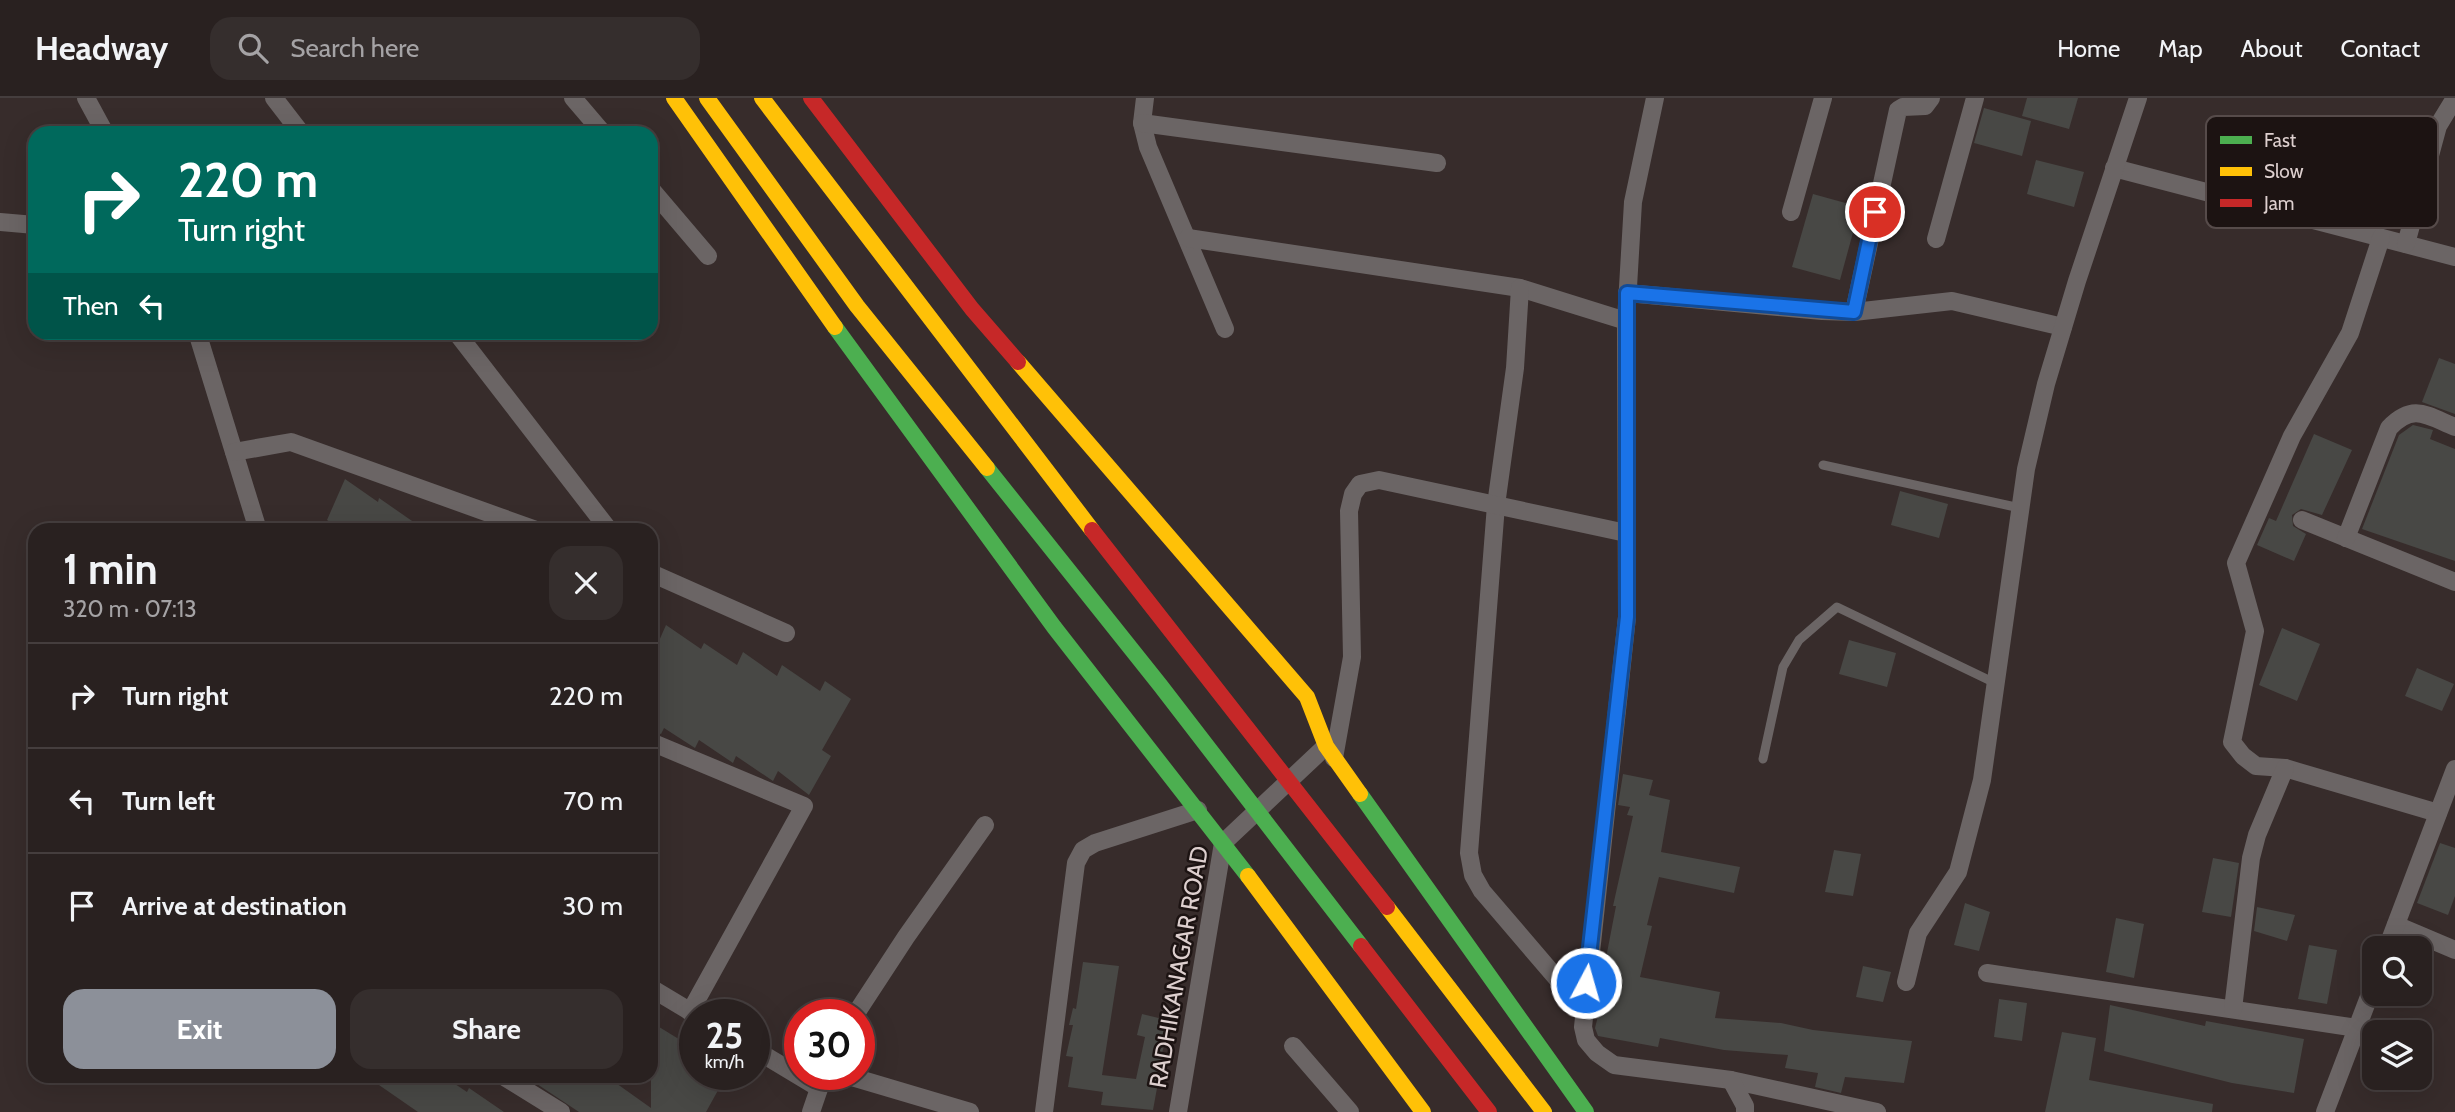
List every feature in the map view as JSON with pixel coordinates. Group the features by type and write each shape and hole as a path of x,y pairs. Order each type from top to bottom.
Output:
{"main road":[{"path":"674,98 853,352 1046,616 1198,810 1423,1112"},
{"path":"707,98 857,306 1160,685 1489,1112"},
{"path":"762,98 871,246 1186,653 1390,907 1544,1112"},
{"path":"811,98 972,309 1307,697 1330,752 1586,1112"}],"street":[{"path":"86,98 100,126"},
{"path":"274,98 296,126"},
{"path":"573,98 597,126"},
{"path":"1145,98 1142,123 1148,147 1225,329"},
{"path":"1655,98 1633,202 1626,321 1627,617 1583,1009 1586,1040 1597,1053 1614,1065 1731,1080 1877,1112"},
{"path":"1791,212 1823,98"},
{"path":"1854,312 1898,110 1903,107 1925,106 1931,98"},
{"path":"1936,239 1975,98"},
{"path":"1906,982 1918,933 1958,872 1982,780 2020,508 2046,384 2138,98"},
{"path":"2438,126 2455,99"},
{"path":"1142,123 1437,163"},
{"path":"2114,168 2206,192"},
{"path":"658,197 708,256"},
{"path":"0,222 28,224"},
{"path":"2343,228 2455,257"},
{"path":"2406,244 2410,228"},
{"path":"1188,238 1520,288 1626,321"},
{"path":"2381,238 2350,332 2292,436 2236,564 2255,631 2232,742 2243,756 2256,766 2285,768 2438,813"},
{"path":"1520,288 1515,368 1496,505 1469,853 1473,874 1482,891 1583,1009"},
{"path":"1627,293 1854,312 1952,301 2063,327"},
{"path":"199,340 256,523"},
{"path":"462,340 604,523"},
{"path":"2346,538 2389,428 2402,415 2418,412 2455,427"},
{"path":"234,452 291,442 517,523"},
{"path":"1330,752 1352,657 1353,615 1348,567 1353,494 1360,484 1378,480 1626,533"},
{"path":"2302,520 2455,582"},
{"path":"658,576 786,633"},
{"path":"658,745 804,806 701,999"},
{"name":"RADHIKANAGAR ROAD","path":"1178,1112 1223,843 1330,752"},
{"path":"2232,1009 2251,858 2257,835 2285,768"},
{"path":"2392,936 2455,769"},
{"path":"1044,1112 1076,863 1083,850 1094,842 1198,810"},
{"path":"865,999 985,825"},
{"path":"2396,925 2455,950"},
{"path":"1987,973 2357,1028"},
{"path":"658,992 679,1005"},
{"path":"2325,1112 2365,1006"},
{"path":"1293,1046 1350,1112"},
{"path":"1731,1080 1745,1106 1745,1112"},
{"path":"514,1083 561,1112"},
{"path":"875,1084 970,1112"},
{"path":"811,1112 819,1090"}],"lane":[{"path":"1823,465 2020,508"},
{"path":"1763,758 1783,667 1799,640 1837,607 1995,683"}],"building":[{"path":"2027,98 2078,98 2069,129 2022,116"},
{"path":"1984,108 2031,121 2022,156 1974,143"},
{"path":"2036,160 2084,172 2074,207 2027,194"},
{"path":"1813,194 1860,207 1840,280 1792,267"},
{"path":"2439,358 2455,364 2455,414 2422,402"},
{"path":"2413,425 2433,430 2430,439 2455,449 2455,561 2362,529 2399,435"},
{"path":"2314,434 2352,450 2322,515 2301,509 2292,515 2293,526 2306,534 2294,561 2257,545 2269,518 2276,521"},
{"path":"345,479 415,523 331,523 327,520"},
{"path":"1900,491 1948,504 1939,538 1891,525"},
{"path":"666,625 701,649 704,643 737,665 743,652 777,676 782,665 820,691 825,681 851,699 822,750 831,756 809,795 778,771 773,781 736,756 733,763 699,740 695,748 664,728 661,734 658,733 658,643"},
{"path":"2282,628 2320,644 2297,701 2259,685"},
{"path":"1849,640 1896,653 1887,687 1839,674"},
{"path":"2417,668 2454,684 2442,711 2405,696"},
{"path":"1623,774 1653,780 1649,795 1670,800 1661,852 1740,867 1734,893 1659,877 1647,925 1652,926 1640,977 1720,992 1715,1018 1781,1023 1813,1030 1912,1041 1904,1083 1845,1077 1841,1093 1815,1087 1818,1073 1785,1068 1788,1055 1724,1050 1660,1038 1658,1047 1598,1036 1595,1028 1612,959 1606,958 1616,906 1613,906 1633,816 1627,815 1630,807 1618,805"},
{"path":"2440,843 2455,848 2455,896 2448,915 2417,903"},
{"path":"1834,850 1861,854 1853,896 1825,892"},
{"path":"2213,858 2239,863 2231,917 2202,912"},
{"path":"1965,903 1990,912 1979,951 1954,945"},
{"path":"2257,907 2295,915 2287,941 2254,931"},
{"path":"2116,918 2144,924 2134,978 2106,972"},
{"path":"2309,945 2337,950 2327,1004 2298,999"},
{"path":"1083,962 1119,966 1102,1075 1136,1079 1145,1037 1137,1035 1142,1014 1171,1021 1162,1053 1170,1054 1164,1078 1159,1077 1153,1110 1101,1105 1103,1092 1068,1087 1073,1057 1066,1056 1073,1025 1069,1025 1073,1008 1076,1009"},
{"path":"1863,966 1891,972 1883,1002 1856,997"},
{"path":"1999,999 2027,1003 2022,1041 1994,1037"},
{"path":"2110,1005 2205,1026 2206,1021 2304,1039 2294,1093 2232,1083 2104,1051"},
{"path":"658,1026 679,1039 679,1090 718,1090 706,1112 579,1112 536,1083 616,1083 651,1108 651,1083 658,1083"},
{"path":"2062,1032 2096,1038 2089,1080 2213,1104 2212,1112 2045,1112"},
{"path":"376,1083 454,1083 467,1092 469,1088 504,1112 418,1112"}],"traffic: fast":[{"path":"835,327 1054,627 1248,876"},
{"path":"987,468 1160,685 1361,946"},
{"path":"1360,794 1586,1112"}],"traffic: slow":[{"path":"674,98 835,327"},
{"path":"707,98 857,306 987,468"},
{"path":"762,98 1092,530"},
{"path":"1018,362 1307,697 1326,746 1360,794"},
{"path":"1248,876 1423,1112"},
{"path":"1387,907 1544,1112"}],"traffic: jam":[{"path":"811,98 972,309 1018,362"},
{"path":"1092,530 1387,907"},
{"path":"1361,946 1489,1112"}],"route":[{"path":"1586,983 1627,617 1627,293 1854,312 1875,212"}]}
